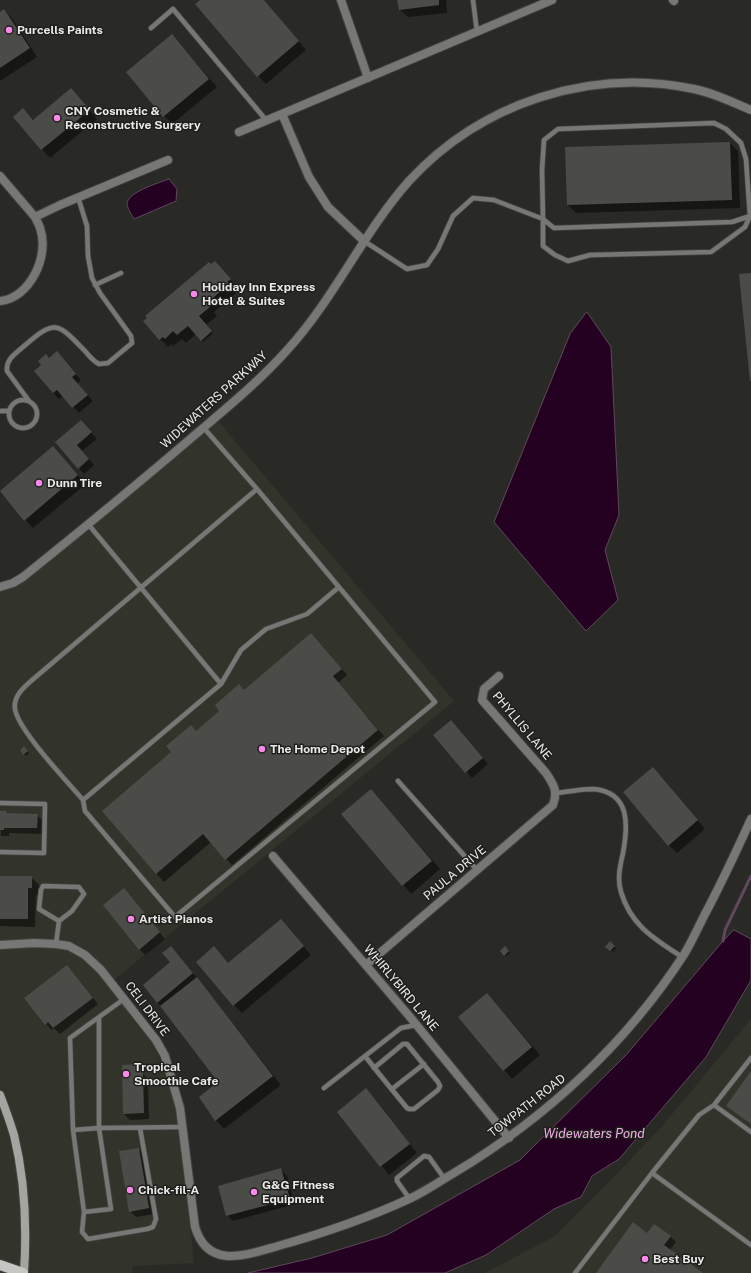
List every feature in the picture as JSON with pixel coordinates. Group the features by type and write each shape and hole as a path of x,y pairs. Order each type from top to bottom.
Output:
{"main road":[{"path":"0,1094 14,1135 22,1176 25,1214 24,1273 0,1265"}],"street":[{"path":"341,0 368,78"},
{"path":"239,132 552,0"},
{"name":"WIDEWATERS PARKWAY","path":"0,587 13,583 23,577 254,384 288,348 316,315 364,241 409,182 432,159 476,127 504,112 543,95 587,85 620,82 662,84 696,90 722,98 751,110"},
{"path":"282,114 309,177 328,207 364,241"},
{"path":"35,217 78,197 168,160"},
{"path":"0,176 35,217 40,229 42,240 41,257 36,272 28,284 17,295 0,301"},
{"name":"PHYLLIS LANE","path":"499,676 484,689 482,700 546,773 554,785 557,794"},
{"name":"PAULA DRIVE","path":"366,965 553,805 557,794"},
{"name":"TOWPATH ROAD","path":"202,1243 207,1249 217,1255 233,1257 251,1254 347,1224 409,1198 509,1138 565,1092 592,1067 639,1015 682,957 726,875 751,820"},
{"name":"WHIRLYBIRD LANE","path":"273,856 366,965 509,1138"},
{"name":"CELI DRIVE","path":"0,945 56,944 69,946 85,955 101,970 156,1040 165,1056 175,1088 182,1127 195,1227 202,1243"}],"lane":[{"path":"473,0 477,32"},
{"path":"151,28 173,9 266,120"},
{"path":"714,123 726,129 741,143 746,159 750,216 745,227 711,252 590,255 568,261 555,255 543,246 543,219 542,170 544,140 558,129 714,123"},
{"path":"9,410 10,420 16,427 30,427 36,420 37,416 35,407 28,401 7,371 7,366 13,356 46,329 54,326 65,331 94,362 99,364 108,363 132,343 131,336 95,285 88,256 86,221 78,197"},
{"path":"364,241 407,269 427,265 438,249 453,216 473,198 494,200 543,219 554,228 732,222 750,216"},
{"path":"95,285 121,273"},
{"path":"0,411 9,410 19,401 28,401"},
{"path":"203,428 257,489 435,702 175,917 85,811 83,800 20,725 14,708 18,693 257,489"},
{"path":"88,524 222,684"},
{"path":"83,800 222,684 241,650 266,629 307,614 339,587"},
{"path":"398,781 477,870"},
{"path":"557,794 593,789 607,792 617,800 625,810 627,820 626,835 619,873 620,891 626,905 638,925 682,957"},
{"path":"0,803 45,804 44,854 0,852"},
{"path":"56,944 59,921 72,911 84,894 79,887 43,886 41,890 39,909 59,921"},
{"path":"124,999 70,1038 73,1130 84,1212 82,1232 88,1239 153,1227 156,1219 140,1128"},
{"path":"84,1212 111,1209 99,1128 99,1017"},
{"path":"324,1088 401,1028 416,1025"},
{"path":"365,1056 374,1068 407,1108 411,1110 438,1090 440,1084 409,1046 403,1044 374,1068"},
{"path":"575,1273 699,1115 714,1105 751,1058"},
{"path":"392,1089 424,1064"},
{"path":"714,1105 751,1132"},
{"path":"73,1130 99,1128 182,1127"},
{"path":"409,1198 397,1181 397,1178 424,1156 429,1156 444,1178"},
{"path":"652,1173 751,1245"}],"shaded area":[{"path":"215,417 454,701 109,984 150,1038 159,1057 177,1112 194,1263 133,1266 132,1273 0,1273 0,587 13,583"},
{"path":"751,1019 751,1273 485,1273 555,1236 664,1124"}],"water":[{"path":"169,179 177,189 176,201 134,219 127,205 128,200 137,192"},
{"path":"587,312 611,347 619,515 605,550 618,600 586,631 494,522 570,334"},
{"name":"Widewaters Pond","path":"734,930 751,939 751,980 706,1057 619,1159 592,1176 581,1197 554,1209 486,1255 445,1273 248,1273 312,1258 387,1235 520,1160 627,1054"}],"building":[{"path":"200,0 264,0 299,41 257,77 195,4"},
{"path":"397,0 439,0 439,5 399,10"},
{"name":"Purcells Paints","path":"4,9 30,48 0,68 0,12"},
{"path":"172,34 209,79 163,117 126,72"},
{"name":"CNY Cosmetic & Reconstructive Surgery","path":"71,88 90,110 41,150 13,117 23,108 33,120"},
{"path":"730,142 732,200 567,205 565,147"},
{"name":"Holiday Inn Express Hotel & Suites","path":"215,261 231,279 227,282 229,284 207,303 210,307 199,316 212,331 201,341 188,326 177,335 173,331 165,339 163,337 159,340 143,321 147,318 145,316 209,262 211,264"},
{"path":"751,273 751,381 750,381 739,274"},
{"path":"57,351 76,374 72,377 88,395 72,408 57,390 53,393 34,371 41,365 38,361 46,354 49,358"},
{"path":"81,420 92,432 77,445 89,459 78,469 55,442"},
{"name":"Dunn Tire","path":"53,446 78,475 24,521 0,491"},
{"name":"The Home Depot","path":"311,633 342,669 333,676 378,730 225,860 203,834 156,874 102,811 171,752 166,746 191,725 196,731 219,711 215,705 239,684 244,690"},
{"path":"451,720 483,758 465,773 433,735"},
{"path":"24,746 28,751 23,755 20,750"},
{"path":"653,767 698,820 668,846 623,792"},
{"path":"371,789 432,861 402,886 341,814"},
{"path":"0,811 7,811 6,813 38,814 37,828 4,828 4,830 0,830"},
{"path":"0,876 32,876 32,888 28,888 28,919 0,919"},
{"name":"Artist Pianos","path":"124,888 160,932 139,950 103,905"},
{"path":"281,919 304,946 233,1006 196,962 214,946 228,963"},
{"path":"610,941 615,946 610,951 605,947"},
{"path":"171,946 193,973 157,1003 143,985 170,962 162,953"},
{"path":"505,946 509,951 504,956 500,951"},
{"path":"67,965 93,998 53,1028 48,1022 45,1025 24,998"},
{"path":"197,977 273,1076 215,1121 199,1097 218,1082 160,1006"},
{"path":"487,993 532,1047 503,1071 458,1017"},
{"path":"137,1064 143,1073 144,1113 123,1114 122,1065"},
{"path":"751,1071 751,1124 726,1106"},
{"path":"366,1088 410,1144 380,1167 337,1112"},
{"path":"139,1148 149,1208 129,1212 119,1151"},
{"name":"G&G Fitness Equipment","path":"281,1168 290,1199 226,1216 218,1186"},
{"name":"Best Buy","path":"633,1222 647,1233 654,1224 667,1233 671,1236 664,1245 703,1273 596,1273"}],"waterway":[{"path":"723,941 725,930 751,876"}],"place":[{"name":"Purcells Paints","path":"9,30"},
{"name":"CNY Cosmetic & Reconstructive Surgery","path":"57,118"},
{"name":"Holiday Inn Express Hotel & Suites","path":"194,294"},
{"name":"Dunn Tire","path":"39,483"},
{"name":"The Home Depot","path":"262,749"},
{"name":"Artist Pianos","path":"131,919"},
{"name":"Tropical Smoothie Cafe","path":"126,1074"},
{"name":"Chick-fil-A","path":"130,1190"},
{"name":"G&G Fitness Equipment","path":"254,1192"},
{"name":"Best Buy","path":"645,1259"}]}
